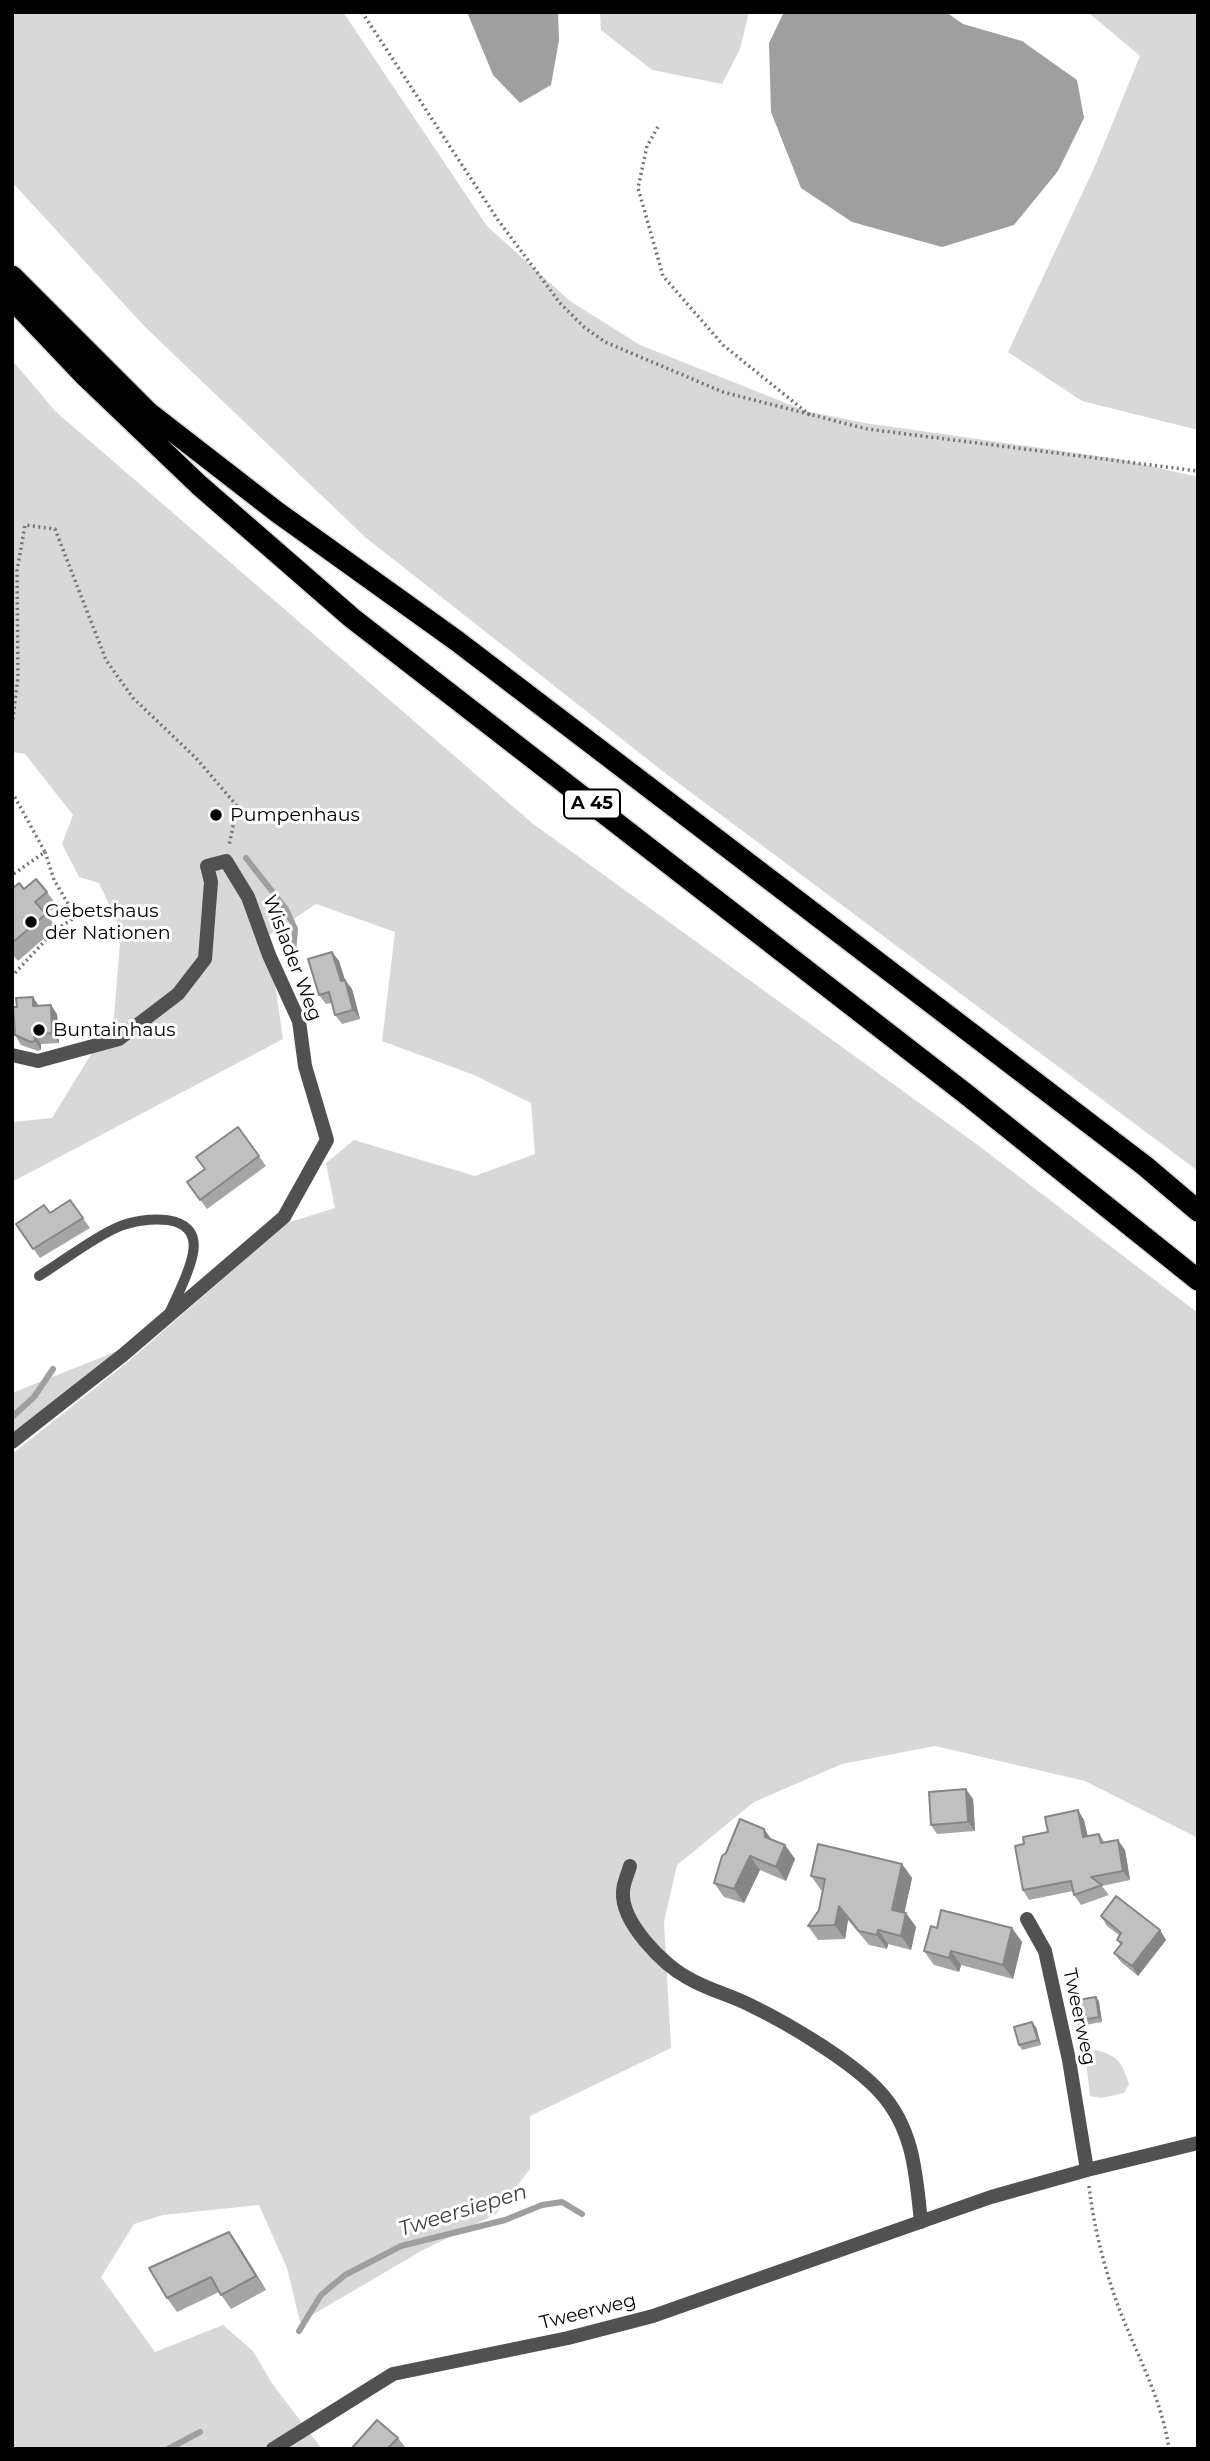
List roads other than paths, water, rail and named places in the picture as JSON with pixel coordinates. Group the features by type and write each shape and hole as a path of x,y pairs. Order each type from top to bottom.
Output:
{"highway":[{"name":"A 45","path":"12,276 159,420 277,512 457,641 1145,1166 1198,1211"},
{"name":"A 45","path":"12,299 85,376 199,485 352,618 955,1086 1198,1280"}],"street":[{"name":"Wislader Weg","path":"12,1055 38,1061 119,1039 178,994 205,959 211,882 207,866 226,861 248,897 269,955 299,1021 305,1066 327,1140 284,1217 168,1317 12,1442"},
{"path":"630,1866 622,1893 632,1924 655,1952 687,1978 751,2005 820,2044 880,2092 902,2124 913,2152 921,2222"},
{"name":"Tweerweg","path":"1027,1919 1045,1951 1069,2060 1087,2170"},
{"name":"Tweerweg","path":"273,2449 393,2374 653,2316 991,2197 1198,2143"}],"lane":[{"path":"1145,1166 1198,1202"},
{"path":"39,1276 117,1227 144,1218 162,1218 178,1223 188,1232 194,1250 168,1317"}],"waterway":[{"path":"246,858 286,909 295,929 293,953"},
{"path":"12,1417 34,1397 53,1369"},
{"name":"Tweersiepen","path":"299,2331 321,2295 345,2275 401,2246 505,2220 542,2205 562,2202 582,2214"},
{"name":"Tweersiepen","path":"168,2449 200,2432"}],"place":[{"name":"Pumpenhaus","path":"216,815"},
{"name":"Gebetshaus der Nationen","path":"31,922"},
{"name":"Buntainhaus","path":"39,1030"}]}
